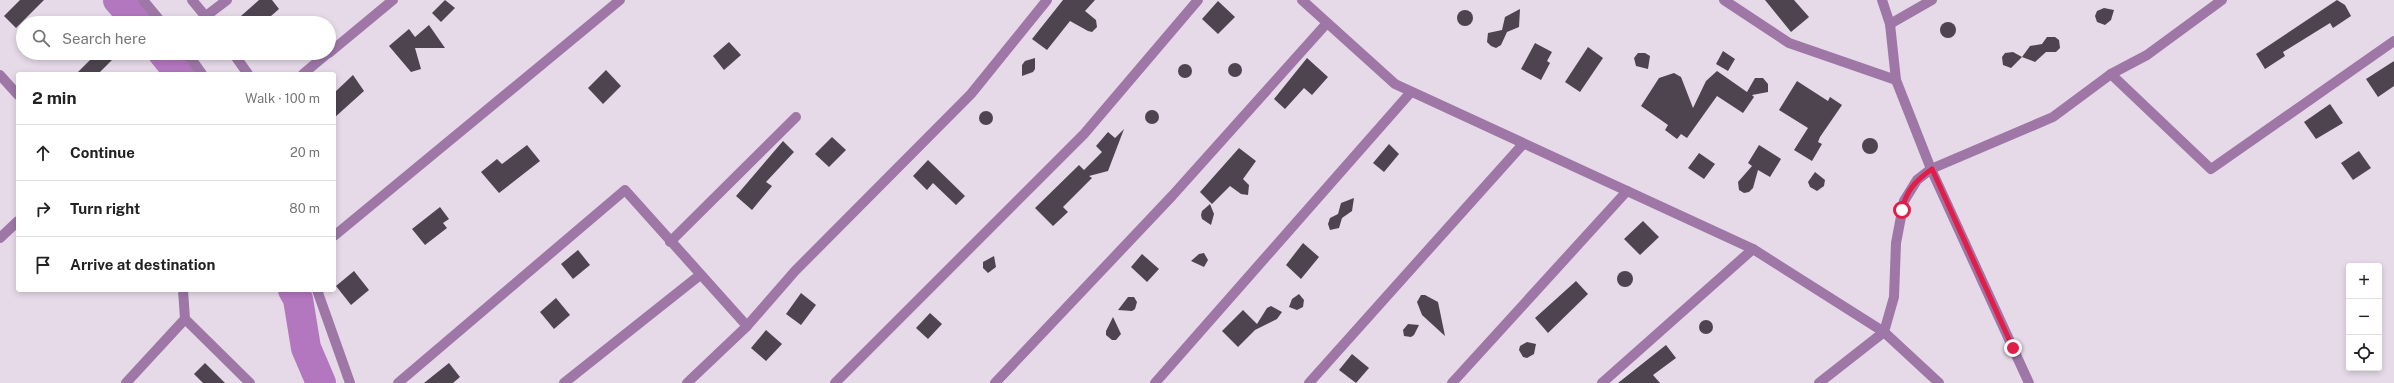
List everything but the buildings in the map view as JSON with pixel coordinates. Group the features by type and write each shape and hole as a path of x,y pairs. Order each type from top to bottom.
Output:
{"street":[{"path":"143,0 156,16"},
{"path":"192,0 206,16"},
{"path":"213,16 227,0"},
{"path":"336,47 393,0"},
{"path":"336,234 620,0"},
{"path":"687,383 747,326 795,272 971,94 1047,0"},
{"path":"835,383 1084,134 1198,0"},
{"path":"1302,0 1395,84 1753,250 1884,332 1939,383"},
{"path":"1724,0 1789,43 1896,80"},
{"path":"1882,0 1890,24 1896,80 1932,169 2029,383"},
{"path":"1890,24 1932,0"},
{"path":"1819,383 1884,332 1894,297 1896,243 1904,201 1917,180 1932,169 2053,117 2111,74 2147,55 2222,0"},
{"path":"995,383 1172,196 1327,23"},
{"path":"2111,74 2211,169 2394,41"},
{"path":"192,60 201,72"},
{"path":"238,60 247,72"},
{"path":"305,72 320,60"},
{"path":"0,75 16,93"},
{"path":"1155,383 1411,92"},
{"path":"670,242 796,117"},
{"path":"1309,383 1523,144"},
{"path":"398,383 625,190 670,242 747,326"},
{"path":"1452,383 1627,192"},
{"path":"0,238 16,223"},
{"path":"1602,383 1753,250"},
{"path":"564,383 700,275"},
{"path":"183,292 185,319 250,383"},
{"path":"318,292 350,383"},
{"path":"126,383 185,319"}],"waterway":[{"path":"118,0 132,16"},
{"path":"169,60 178,72"},
{"path":"294,292 298,299 306,348 321,383"}],"route":[{"path":"1902,210 1909,189 1917,180 1932,169 2013,348"}]}
